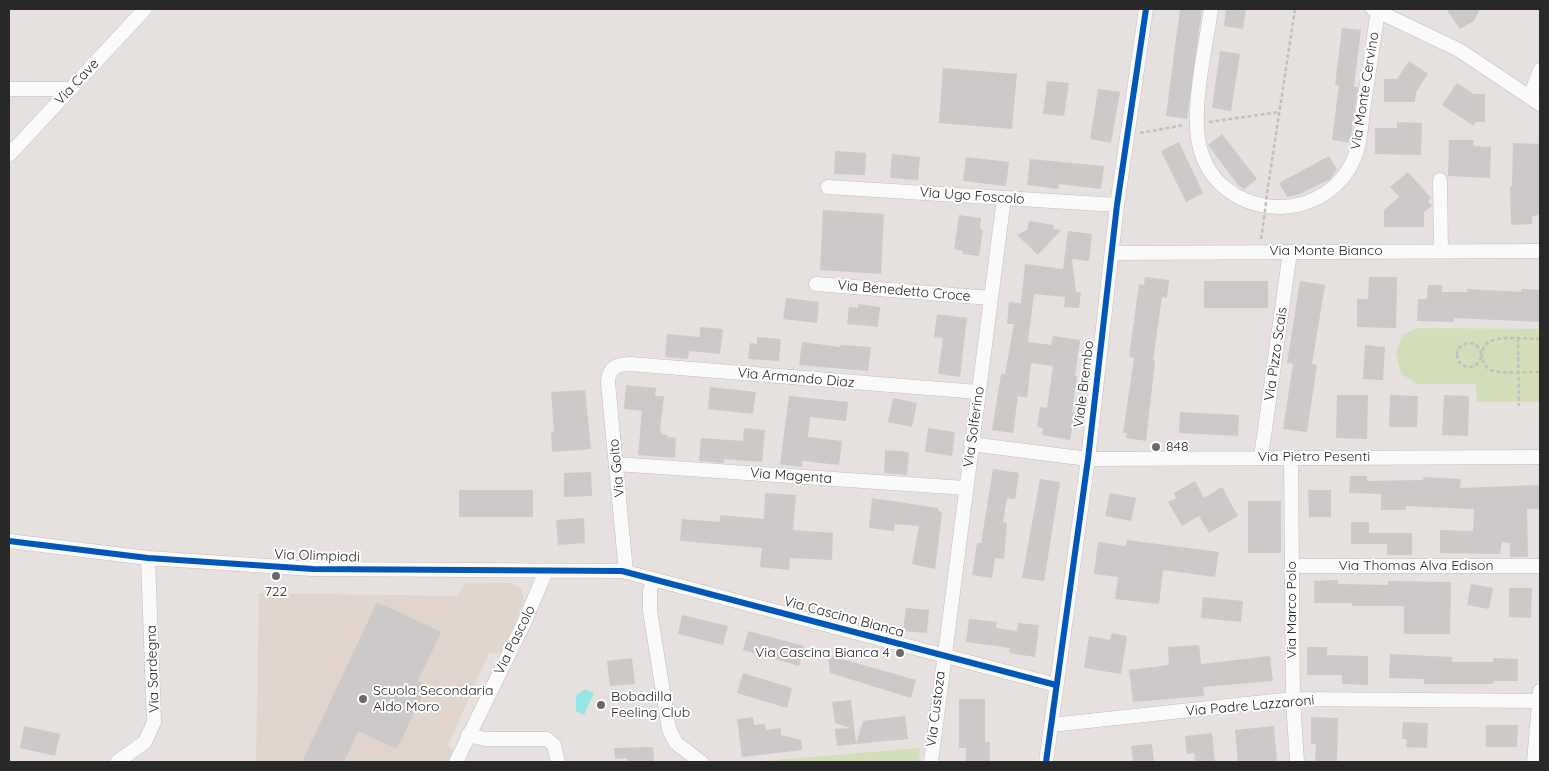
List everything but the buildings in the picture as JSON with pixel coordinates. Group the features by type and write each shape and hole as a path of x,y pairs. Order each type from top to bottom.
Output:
{"street":[{"name":"Via Cave","path":"9,155 146,9"},
{"name":"Viale Brembo","path":"1046,762 1088,459 1117,205 1146,9"},
{"name":"Via Monte Cervino","path":"1211,9 1198,108 1197,136 1201,152 1210,172 1221,184 1244,200 1270,208 1296,205 1318,196 1332,187 1350,167 1358,144 1376,10 1459,50 1535,100"},
{"path":"1535,100 1540,70"},
{"path":"9,89 71,89"},
{"path":"1440,180 1441,251"},
{"name":"Via Ugo Foscolo","path":"828,187 1117,205"},
{"name":"Via Solferino","path":"943,657 1004,198"},
{"name":"Via Monte Bianco","path":"1112,253 1540,251"},
{"name":"Via Pizzo Scais","path":"1261,457 1290,252"},
{"name":"Via Benedetto Croce","path":"816,284 991,298"},
{"name":"Via Armando Diaz","path":"615,367 630,364 978,392"},
{"name":"Via Goito","path":"615,367 610,371 608,380 626,572"},
{"name":"Via Pietro Pesenti","path":"971,444 1088,459 1540,457"},
{"name":"Via Marco Polo","path":"1291,457 1293,699 1297,762"},
{"name":"Via Magenta","path":"616,464 966,488"},
{"name":"Via Olimpiadi","path":"9,541 148,558 313,569 626,572"},
{"name":"Via Sardegna","path":"117,762 145,742 154,722 148,558"},
{"name":"Via Thomas Alva Edison","path":"1292,566 1540,566"},
{"name":"Via Pascolo","path":"456,762 530,610 546,571"},
{"name":"Via Cascina Bianca","path":"626,572 943,657 1056,685"},
{"path":"653,578 650,591 650,611 669,729 676,743 701,762"},
{"name":"Via Custoza","path":"930,762 943,657"},
{"path":"1534,762 1540,697"},
{"name":"Via Padre Lazzaroni","path":"1051,725 1293,699 1540,697"},
{"path":"468,735 485,739 547,739 554,745 558,762"}],"path":[{"path":"1259,251 1295,9"},
{"path":"1518,338 1519,406"},
{"path":"1540,339 1493,340 1484,346 1482,356 1482,361 1489,369 1540,372"},
{"path":"1470,343 1477,346 1482,356 1478,363 1471,367 1462,365 1457,354 1463,344 1470,343"}],"shaded area":[{"name":"Scuola Secondaria Aldo Moro","path":"465,583 509,583 521,588 524,601 502,653 489,653 448,745 455,756 452,762 256,762 259,593 457,596"}],"green space":[{"path":"1417,328 1540,329 1540,402 1477,402 1476,384 1416,384 1401,373 1396,353 1402,335"},
{"path":"920,748 919,762 753,762"}],"water":[{"path":"585,689 594,693 584,715 576,711 576,696"}],"cycle path":[{"path":"1046,762 1088,459 1117,205 1146,9"},
{"path":"9,541 148,558 313,569 622,571 1056,685"}],"place":[{"name":"848","path":"1156,447"},
{"name":"722","path":"276,576"},
{"name":"Via Cascina Bianca 4","path":"900,653"},
{"name":"Scuola Secondaria Aldo Moro","path":"363,699"},
{"name":"Bobadilla Feeling Club","path":"601,705"}]}
